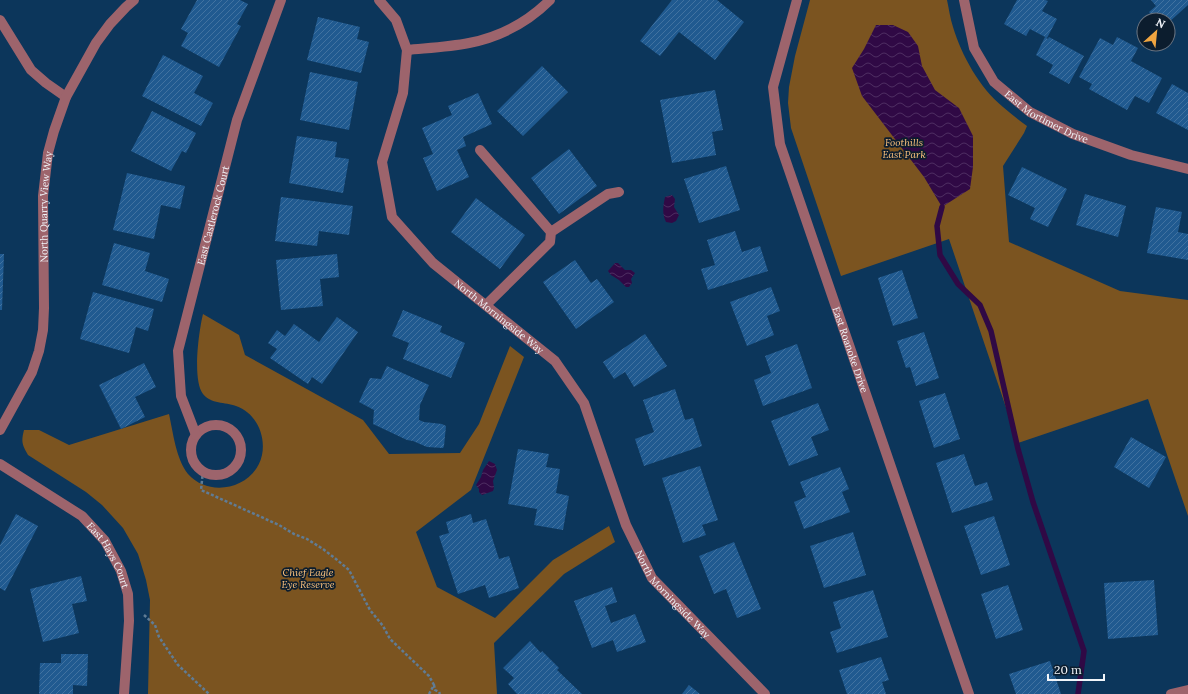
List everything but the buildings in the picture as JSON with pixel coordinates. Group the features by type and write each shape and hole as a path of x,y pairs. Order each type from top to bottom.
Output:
{"street":[{"name":"North Quarry View Way","path":"0,430 32,372 39,351 43,330 43,196 48,153 54,131 66,97 96,42 110,24 134,0"},
{"name":"East Castlerock Court","path":"196,435 181,396 178,351 237,120 281,0"},
{"path":"379,0 396,20 407,50 468,43 489,38 510,29 529,18 550,0"},
{"name":"East Roanoke Drive","path":"797,0 773,87 780,144 969,694"},
{"name":"East Mortimer Drive","path":"964,0 974,48 994,82 1030,112 1073,134 1131,156 1188,169"},
{"path":"0,20 31,70 66,97"},
{"name":"North Morningside Way","path":"407,50 403,93 382,162 392,217 433,263 555,361 584,403 626,525 652,578 765,694"},
{"path":"480,150 551,232 550,242 486,305"},
{"path":"551,232 608,194 619,192"},
{"path":"212,424 222,425 231,429 238,436 241,446 241,456 237,464 229,471 220,475 210,474 203,471 194,463 191,454 191,444 196,435 203,428 212,424"},
{"name":"East Hays Court","path":"0,464 82,516 105,541 121,571 128,594 129,621 124,694"},
{"path":"1171,694 1188,690"}],"path":[{"path":"203,471 201,490 279,525 294,534 308,539 324,549 349,570 370,610 383,626 390,639 429,676 435,690 440,694"},
{"path":"128,609 142,614 155,625 159,637 178,665 208,694"},
{"path":"429,694 434,685"}],"green space":[{"name":"Foothills East Park","path":"810,0 947,0 951,20 957,38 972,70 994,99 1027,126 1003,166 1009,242 1120,291 1188,300 1188,516 1148,399 1018,443 949,239 841,276 791,128 788,103 789,87 795,56"},
{"name":"Chief Eagle Eye Reserve","path":"203,314 239,335 245,355 363,420 389,454 460,453 479,424 510,346 524,357 471,490 416,532 437,587 495,618 553,560 609,526 615,542 564,574 494,643 497,694 148,694 150,600 138,554 123,528 102,505 86,492 28,455 22,440 24,430 39,430 69,445 169,414 178,453 188,474 197,482 219,488 231,486 241,482 251,475 258,466 263,447 261,433 254,419 243,409 210,400 203,394 198,378 197,355"}],"water":[{"path":"876,25 893,25 908,32 918,46 922,66 935,90 959,108 973,136 973,167 970,189 942,207 924,177 862,96 852,68 864,49"},
{"path":"672,195 675,199 674,207 679,215 676,221 672,223 666,222 663,210 665,197"},
{"path":"615,263 618,263 625,270 631,270 635,273 631,279 632,283 629,287 626,287 608,271"},
{"path":"489,461 495,464 497,470 493,481 494,488 493,491 482,495 476,485"}],"waterway":[{"path":"942,207 937,226 940,255 958,284 980,305 991,331 1018,449 1033,502 1084,651 1078,694"}]}
